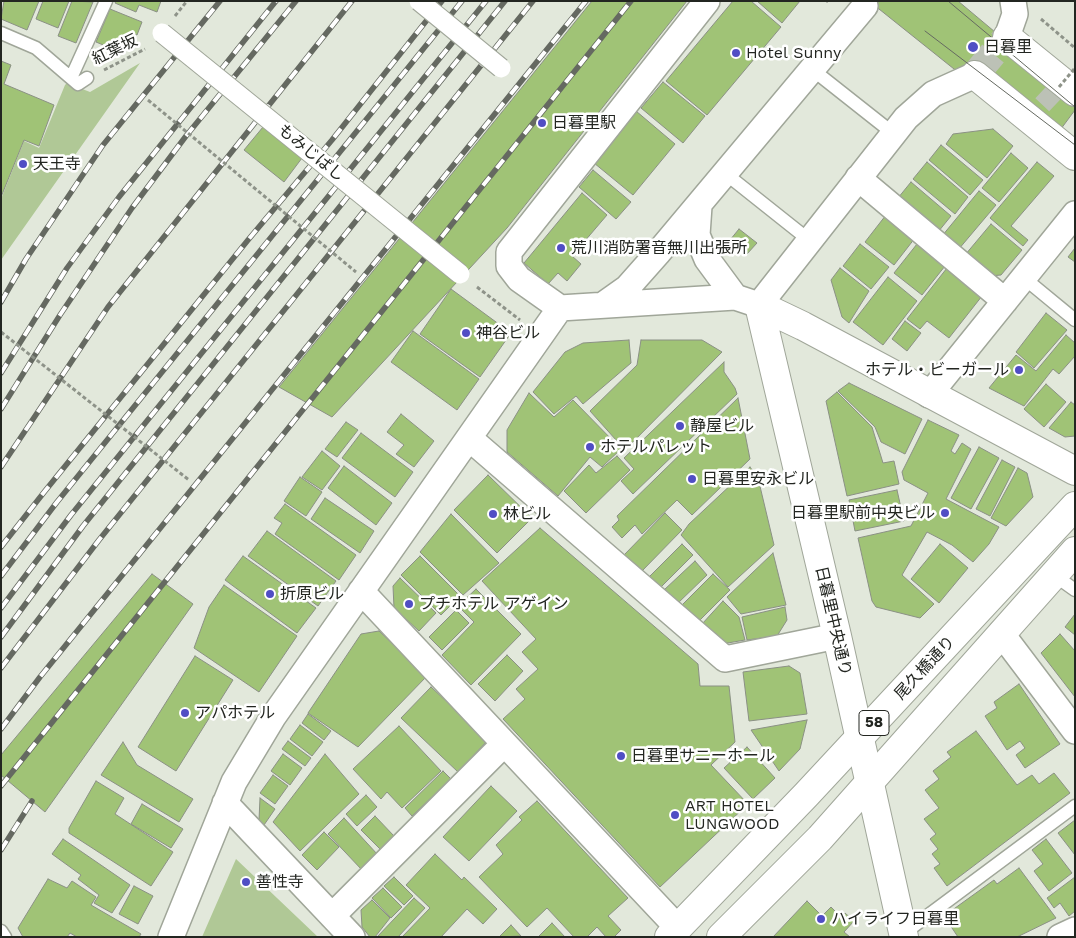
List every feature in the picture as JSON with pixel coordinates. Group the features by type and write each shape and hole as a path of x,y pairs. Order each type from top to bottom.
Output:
{"street":[{"path":"419,1 501,68"},
{"path":"707,1 509,252 509,266 519,279 560,308 747,301 810,240 906,118 933,94 975,76 1075,156"},
{"path":"1013,1 1015,14 1007,37 1067,89"},
{"path":"604,305 627,288 726,174 865,6"},
{"name":"もみじばし","path":"158,39 460,274"},
{"path":"858,178 1005,301"},
{"path":"698,206 696,235 708,259 747,301 803,326 929,395 1075,471"},
{"path":"929,395 1075,214"},
{"name":"日暮里中央通り","path":"747,301 837,636 904,936"},
{"path":"171,937 234,782 273,717 560,308"},
{"path":"469,438 725,659 837,636"},
{"name":"尾久橋通り","path":"673,932 860,738 1075,506"},
{"name":"尾久橋通り","path":"721,937 820,838 869,780 1001,633 1064,582 1075,551"},
{"path":"361,591 504,744 673,932"},
{"path":"1001,633 1075,731"},
{"path":"332,916 504,744"},
{"path":"225,803 352,937"},
{"path":"1060,937 1075,930"}],"lane":[{"path":"71,78 106,1"},
{"path":"1,33 36,48 78,84 87,78"},
{"path":"813,70 894,134"},
{"path":"726,174 810,240"},
{"path":"1024,278 1075,320"},
{"path":"904,936 1075,806"},
{"path":"1,931 5,937"}],"path":[{"path":"1040,19 1075,48"},
{"name":"紅葉坂","path":"87,78 158,39"},
{"path":"1067,89 1075,68"},
{"path":"148,100 356,272"},
{"path":"460,274 511,313"},
{"path":"1,332 189,480"}],"green space":[{"path":"140,63 1,260 1,199 24,141 39,148 67,83 90,92"},
{"path":"236,859 318,937 202,937"}],"building":[{"path":"4,1 39,1 27,30 1,19"},
{"path":"43,1 69,1 58,28 36,19"},
{"path":"72,1 93,2 76,43 58,36"},
{"path":"116,1 161,1 157,12 139,5 136,12 115,3"},
{"name":"日暮里駅","path":"592,1 687,1 507,228 332,417 279,387"},
{"path":"733,1 751,1 781,27 707,115 666,81"},
{"path":"757,1 800,1 782,23"},
{"path":"869,1 958,1 1075,99 1075,110 1049,145"},
{"path":"110,9 142,22 137,35 133,33 113,49 96,42"},
{"path":"1,61 11,65 4,84 54,105 39,146 24,140 1,197"},
{"path":"663,82 705,116 683,143 641,108"},
{"path":"636,111 675,144 633,195 594,163"},
{"path":"263,127 302,158 284,182 244,150"},
{"path":"993,129 1013,146 987,178 946,144 953,134"},
{"path":"941,145 983,180 970,195 929,160"},
{"path":"1011,153 1028,168 999,202 982,188"},
{"path":"927,162 968,197 955,214 913,179"},
{"path":"1037,162 1054,176 1011,226 1028,240 1023,246 990,218"},
{"path":"593,170 631,202 616,219 579,187"},
{"path":"911,182 951,216 938,232 898,198"},
{"path":"979,191 996,205 958,250 942,236"},
{"path":"582,193 607,215 572,256 581,264 567,281 558,273 548,284 524,263"},
{"path":"886,215 915,238 894,265 865,242"},
{"path":"991,224 1022,250 1001,275 989,276 965,255"},
{"path":"739,229 757,243 747,254 730,240"},
{"path":"860,244 889,267 871,289 843,266"},
{"path":"917,244 945,266 922,295 894,273"},
{"path":"1075,248 1075,262 1068,257"},
{"path":"840,268 869,291 849,323 842,317 831,280"},
{"path":"947,268 982,296 949,338 927,321 920,329 907,319"},
{"path":"888,277 917,301 883,345 853,322"},
{"name":"神谷ビル","path":"451,289 511,333 480,377 420,334"},
{"path":"1046,313 1067,330 1034,368 1016,352"},
{"path":"905,321 921,333 907,351 892,339"},
{"path":"413,331 479,379 457,410 391,362"},
{"name":"ホテル・ビーガール","path":"1066,335 1075,343 1075,356 1059,374 1053,369 1024,406 989,388 1016,355 1036,371"},
{"path":"629,340 631,363 583,404 576,396 554,414 533,392 565,352 583,343"},
{"path":"641,340 702,340 722,352 625,450 590,411 637,365"},
{"name":"静屋ビル","path":"724,362 724,372 737,394 633,494 621,481 634,469 624,458"},
{"path":"849,383 922,419 905,454 881,442 875,427 838,391"},
{"path":"1046,384 1066,402 1044,427 1024,409"},
{"path":"837,392 872,427 883,463 894,461 899,484 847,496 826,401"},
{"path":"529,393 554,417 573,400 621,449 602,467 590,457 558,496 507,452 507,430"},
{"name":"日暮里安永ビル","path":"738,398 750,459 692,515 677,500 642,534 635,525 622,538 612,527 619,520 617,516"},
{"path":"1071,402 1075,405 1075,436 1065,437 1049,428"},
{"path":"401,414 434,441 414,467 396,454 404,445 387,432"},
{"name":"日暮里駅前中央ビル","path":"928,420 959,435 951,451 955,454 962,443 971,449 946,499 999,527 989,544 973,562 952,545 927,532 902,575 934,604 920,618 876,607 872,601 858,538 911,526 928,493 904,480 902,472"},
{"path":"346,422 358,430 337,457 325,449"},
{"path":"361,433 413,472 395,497 342,458"},
{"path":"979,447 999,458 971,509 951,498"},
{"path":"322,451 340,466 322,490 302,477"},
{"path":"617,456 630,470 586,513 564,491 589,465 596,473"},
{"path":"1002,460 1015,467 990,516 976,509"},
{"path":"344,466 392,503 376,525 328,488"},
{"path":"750,467 758,478 774,545 728,587 681,535 689,524"},
{"path":"1018,468 1027,473 1033,497 1006,526 991,518"},
{"name":"林ビル","path":"488,475 532,518 497,553 454,510"},
{"path":"300,477 322,492 306,516 284,501"},
{"path":"897,490 904,521 855,531 849,500"},
{"path":"325,498 374,531 360,553 311,519"},
{"path":"285,504 356,555 339,580 275,534 282,523 274,518"},
{"path":"665,513 682,530 641,572 624,555"},
{"path":"451,514 499,563 463,595 420,552"},
{"path":"540,528 698,664 700,686 729,686 735,742 711,765 748,804 660,887 503,719 525,699 516,689 538,669 522,652 536,639 482,581"},
{"path":"267,531 336,581 318,606 248,556"},
{"path":"682,544 693,555 660,588 649,577"},
{"path":"940,544 968,568 939,603 911,579"},
{"path":"773,553 786,605 741,614 727,597"},
{"name":"折原ビル","path":"243,556 316,608 297,633 225,580"},
{"path":"420,556 460,596 441,615 401,575"},
{"path":"695,561 707,575 677,604 664,590"},
{"path":"152,574 193,604 45,812 1,775 1,755"},
{"path":"713,574 730,590 697,623 681,606"},
{"path":"400,578 436,613 419,631 394,608 393,586"},
{"path":"224,585 297,636 259,692 194,648 209,607"},
{"path":"476,589 521,634 471,685 442,655 474,622 458,606"},
{"path":"723,601 739,617 745,640 722,644 702,624"},
{"path":"785,607 787,620 777,636 747,640 742,617"},
{"path":"456,610 469,623 442,650 429,637"},
{"path":"1075,614 1075,635 1065,627"},
{"path":"379,631 427,676 358,747 308,713 361,634"},
{"path":"1060,634 1075,651 1075,697 1041,653"},
{"path":"507,655 523,671 495,701 478,684"},
{"name":"アパホテル","path":"195,656 233,680 176,771 138,747"},
{"path":"789,666 800,673 807,714 749,721 743,672"},
{"path":"1019,684 1060,744 1025,768 1016,755 1025,748 1020,741 1007,750 985,716 997,708 994,702"},
{"path":"431,687 488,740 458,772 401,718"},
{"path":"308,714 331,731 324,740 302,723"},
{"path":"807,720 800,749 779,771 751,730"},
{"path":"300,725 323,742 312,756 290,739"},
{"path":"399,726 441,771 402,808 387,792 381,799 353,769"},
{"path":"976,731 1017,785 1032,775 1039,784 1054,773 1070,793 947,886 934,868 940,864 932,854 938,849 930,839 936,834 924,819 939,808 925,790 939,779 933,771 951,757 947,752"},
{"path":"288,741 311,758 305,766 282,749"},
{"path":"123,742 137,765 193,799 179,822 101,775"},
{"path":"747,747 775,778 753,799 724,768"},
{"path":"283,754 302,768 290,785 271,771"},
{"path":"325,754 359,794 300,851 273,822"},
{"path":"443,771 451,779 412,816 405,808"},
{"path":"273,775 288,786 275,804 260,793"},
{"path":"96,781 124,798 115,814 173,852 151,886 69,833 69,828"},
{"path":"491,786 517,811 469,861 443,837"},
{"path":"366,795 377,807 357,826 346,814"},
{"path":"260,798 275,809 264,825 259,820"},
{"path":"537,801 628,898 608,916 621,930 614,937 606,937 597,927 587,937 574,937 547,908 527,927 479,877 503,854 496,845 522,820 519,817"},
{"path":"142,804 183,829 171,848 131,824"},
{"path":"375,816 394,836 380,849 361,830"},
{"path":"344,818 378,855 362,870 328,834"},
{"path":"1075,820 1075,855 1058,833"},
{"path":"324,832 339,847 317,870 302,855"},
{"path":"63,839 130,885 112,913 94,903 99,895 78,879 81,875 52,854"},
{"path":"1046,839 1072,873 1049,891 1034,871 1043,864 1032,850"},
{"path":"435,854 462,880 464,877 497,909 483,924 467,909 441,937 402,937 430,908 406,885"},
{"path":"1019,868 1056,918 1017,937 958,937 944,916 994,880 997,884"},
{"path":"394,877 413,896 404,905 384,886"},
{"path":"1075,877 1075,911 1069,916 1060,903 1054,908 1047,898"},
{"path":"48,879 67,888 72,881 96,897 91,905 141,934 139,937 77,937 70,933 67,937 23,937 18,928"},
{"path":"134,886 153,896 138,924 119,914"},
{"path":"383,888 402,907 391,918 372,898"},
{"path":"414,898 425,908 398,937 377,937"},
{"path":"372,900 390,918 375,937 370,937 362,927 361,910"},
{"name":"ハイライフ日暮里","path":"807,901 822,916 831,907 841,917 845,913 854,921 844,932 850,937 773,937"},
{"path":"552,923 565,937 538,937"},
{"path":"511,925 521,936 499,937"}],"tunnel":[{"path":"975,75 1007,37"},
{"path":"1023,125 1059,87"}],"tram line":[{"path":"948,1 1075,107"},
{"path":"925,31 1075,145"}],"railway":[{"path":"1,302 26,259 103,145 220,1"},
{"path":"1,373 67,268 119,197 276,1"},
{"path":"1,409 60,315 132,208 186,136 296,1"},
{"path":"1,467 108,307 352,1"},
{"path":"1,547 248,240 332,140 442,1"},
{"path":"1,576 57,502 462,1"},
{"path":"1,608 71,515 486,1"},
{"path":"1,637 83,526 505,1"},
{"path":"1,668 99,540 533,1"},
{"path":"1,729 40,677 586,1"},
{"path":"1,786 631,1"},
{"path":"1,850 32,801"}],"place":[{"name":"日暮里","path":"973,47"},
{"name":"Hotel Sunny","path":"736,53"},
{"name":"日暮里駅","path":"542,123"},
{"name":"天王寺","path":"23,164"},
{"name":"荒川消防署音無川出張所","path":"561,248"},
{"name":"神谷ビル","path":"466,333"},
{"name":"ホテル・ビーガール","path":"1019,370"},
{"name":"静屋ビル","path":"680,426"},
{"name":"ホテルパレット","path":"590,447"},
{"name":"日暮里安永ビル","path":"692,479"},
{"name":"日暮里駅前中央ビル","path":"945,513"},
{"name":"林ビル","path":"493,514"},
{"name":"折原ビル","path":"270,594"},
{"name":"プチホテル アゲイン","path":"409,604"},
{"name":"アパホテル","path":"185,713"},
{"name":"日暮里サニーホール","path":"621,756"},
{"name":"ART HOTEL LUNGWOOD","path":"675,815"},
{"name":"善性寺","path":"246,882"},
{"name":"ハイライフ日暮里","path":"821,919"}]}
